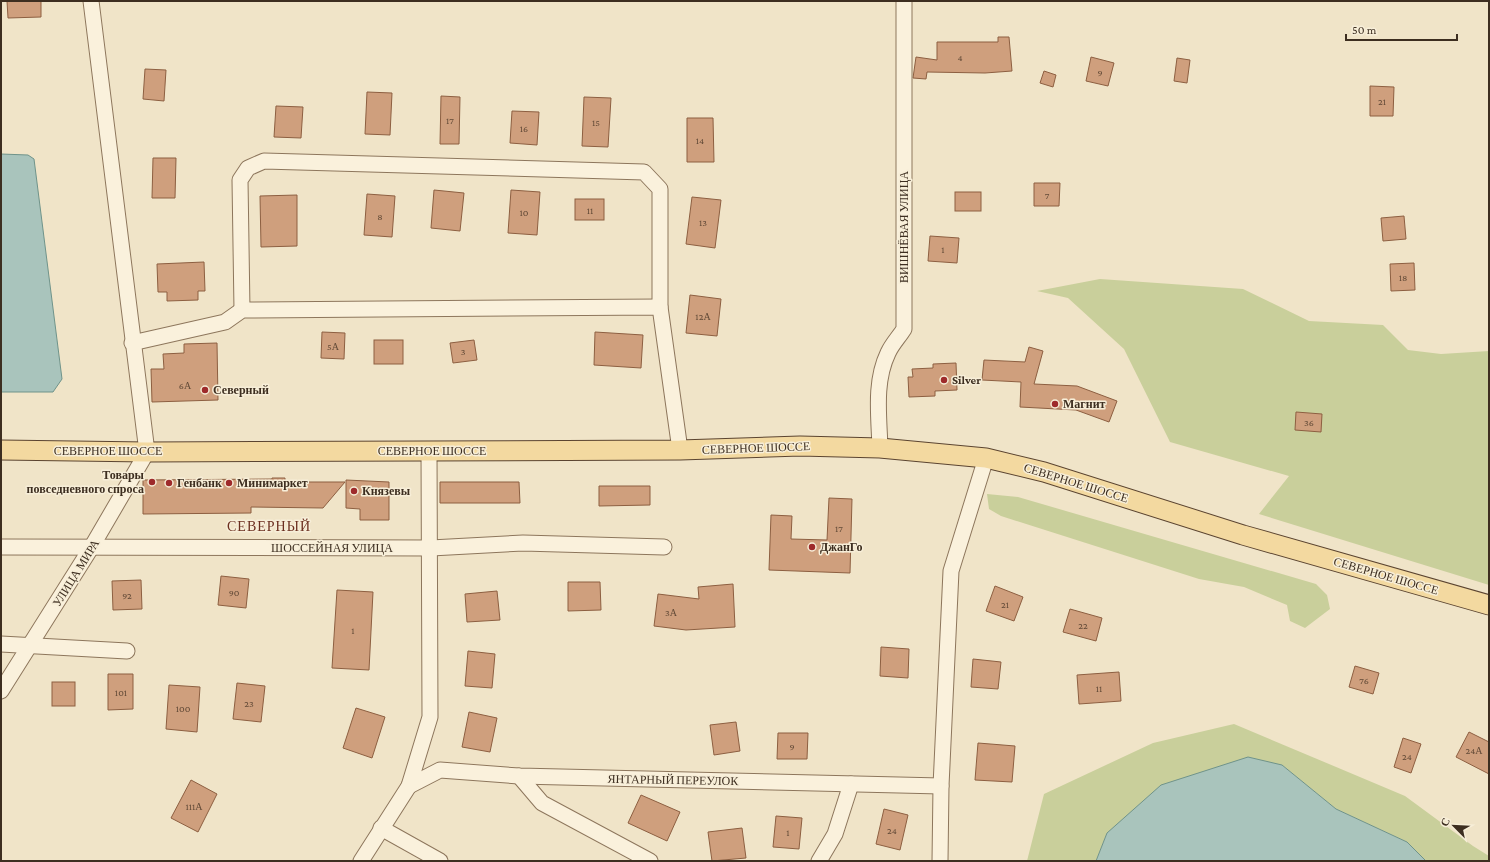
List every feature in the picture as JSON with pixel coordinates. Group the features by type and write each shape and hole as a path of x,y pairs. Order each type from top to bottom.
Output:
{"main road":[{"name":"СЕВЕРНОЕ ШОССЕ","path":"1,450 147,452 680,450 800,446 880,448 986,458 1044,472 1243,535 1489,605"}],"street":[{"name":"ВИШНЁВАЯ УЛИЦА","path":"880,448 878,407 879,379 888,353 904,329 904,1"},
{"path":"94,3 132,343 147,452"},
{"path":"242,310 240,180 248,168 264,161 644,172 660,189 660,307 680,450"},
{"path":"132,343 225,322 242,310 660,307"},
{"path":"361,861 409,786 430,717 429,450"},
{"name":"УЛИЦА МИРА","path":"1,691 91,548 147,452"},
{"path":"940,861 941,786 952,571 986,458"},
{"name":"ШОССЕЙНАЯ УЛИЦА","path":"1,547 430,548 523,543 664,547"},
{"path":"1,644 31,644 127,651"},
{"name":"ЯНТАРНЫЙ ПЕРЕУЛОК","path":"409,786 440,770 519,776 941,786"},
{"path":"519,776 542,803 650,861"},
{"path":"819,861 835,834 851,784"},
{"path":"382,828 440,861"}],"green space":[{"path":"1100,279 1243,289 1309,321 1383,325 1408,350 1441,354 1489,351 1489,585 1259,514 1289,476 1170,442 1124,349 1068,298 1037,291"},
{"path":"987,494 1018,497 1316,584 1327,595 1330,609 1305,628 1290,621 1287,605 1244,587 1199,579 1001,516 989,509"},
{"path":"1234,724 1405,796 1489,856 1489,861 1426,861 1407,842 1336,809 1282,765 1107,833 1096,861 1027,861 1044,794 1153,743"}],"water":[{"path":"1,154 28,155 34,159 62,379 53,392 1,392"},
{"path":"1248,757 1282,765 1336,809 1407,842 1426,861 1096,861 1107,833 1161,785"}],"building":[{"path":"7,1 41,1 41,17 8,18"},
{"path":"998,37 1009,37 1012,71 985,73 927,72 926,79 913,78 916,57 937,60 937,42 998,42"},
{"path":"1091,57 1114,63 1108,86 1086,81"},
{"path":"1177,58 1190,60 1187,83 1174,81"},
{"path":"145,69 166,70 164,101 143,99"},
{"path":"1044,71 1056,75 1053,87 1040,83"},
{"path":"1370,86 1394,87 1393,116 1370,116"},
{"path":"367,92 392,93 390,135 365,134"},
{"path":"441,96 460,97 459,144 440,144"},
{"path":"584,97 611,98 608,147 582,146"},
{"path":"276,106 303,107 301,138 274,137"},
{"path":"512,111 539,112 537,145 510,143"},
{"path":"687,118 713,118 714,162 687,162"},
{"path":"153,158 176,158 175,198 152,198"},
{"path":"1034,183 1060,183 1059,206 1034,206"},
{"path":"434,190 464,193 460,231 431,228"},
{"path":"511,190 540,192 537,235 508,233"},
{"path":"955,192 981,192 981,211 955,211"},
{"path":"367,194 395,196 392,237 364,235"},
{"path":"297,195 297,246 261,247 260,196"},
{"path":"692,197 721,200 715,248 686,244"},
{"path":"575,199 604,199 604,220 575,220"},
{"path":"1404,216 1406,239 1383,241 1381,218"},
{"path":"930,236 959,238 957,263 928,261"},
{"path":"204,262 205,291 198,291 198,300 167,301 167,292 158,292 157,264"},
{"path":"1414,263 1415,290 1391,291 1390,264"},
{"path":"690,295 721,299 717,336 686,333"},
{"path":"322,332 345,333 344,359 321,358"},
{"path":"595,332 643,335 641,368 594,365"},
{"path":"374,340 403,340 403,364 374,364"},
{"path":"474,340 477,360 453,363 450,343"},
{"path":"217,343 218,400 152,402 151,369 164,369 163,354 184,353 184,344"},
{"path":"1029,347 1043,351 1034,384 1077,386 1117,401 1109,422 1076,410 1020,407 1021,382 982,380 984,360 1025,362"},
{"path":"956,363 957,390 935,391 935,396 909,397 908,377 913,377 912,369 933,368 933,364"},
{"path":"1296,412 1322,414 1321,432 1295,430"},
{"path":"285,478 285,482 345,482 323,508 251,507 251,513 143,514 143,480"},
{"path":"346,480 389,482 389,520 360,520 360,509 346,508"},
{"path":"440,482 519,482 520,503 440,503"},
{"path":"599,486 650,486 650,505 599,506"},
{"path":"829,498 852,499 850,573 769,570 771,515 792,516 791,539 827,540"},
{"path":"221,576 249,579 246,608 218,605"},
{"path":"141,580 142,609 113,610 112,581"},
{"path":"568,582 600,582 601,610 568,611"},
{"path":"733,584 735,627 686,630 654,626 658,594 699,599 698,587"},
{"path":"995,586 1023,597 1014,621 986,611"},
{"path":"337,590 373,592 369,670 332,668"},
{"path":"497,591 500,620 467,622 465,594"},
{"path":"1070,609 1102,618 1096,641 1063,632"},
{"path":"881,647 909,649 908,678 880,676"},
{"path":"468,651 495,654 492,688 465,686"},
{"path":"973,659 1001,662 998,689 971,687"},
{"path":"1355,666 1379,673 1373,694 1349,687"},
{"path":"1119,672 1121,701 1079,704 1077,675"},
{"path":"108,674 133,674 133,709 108,710"},
{"path":"52,682 75,682 75,706 52,706"},
{"path":"237,683 265,686 261,722 233,719"},
{"path":"169,685 200,687 197,732 166,729"},
{"path":"356,708 385,717 372,758 343,748"},
{"path":"469,712 497,718 490,752 462,747"},
{"path":"736,722 740,751 714,755 710,725"},
{"path":"1469,732 1489,742 1489,774 1456,757"},
{"path":"778,733 808,733 807,759 777,759"},
{"path":"1403,738 1421,744 1411,773 1394,767"},
{"path":"978,743 1015,746 1012,782 975,780"},
{"path":"191,780 217,794 198,832 171,818"},
{"path":"641,795 680,812 667,841 628,823"},
{"path":"884,809 908,815 900,850 876,844"},
{"path":"776,816 802,818 799,849 773,847"},
{"path":"742,828 746,858 712,861 708,832"}],"place":[{"name":"Silver","path":"944,380"},
{"name":"Северный","path":"205,390"},
{"name":"Магнит","path":"1055,404"},
{"name":"Товары повседневного спроса","path":"152,482"},
{"name":"Генбанк","path":"169,483"},
{"name":"Минимаркет","path":"229,483"},
{"name":"Князевы","path":"354,491"},
{"name":"ДжанГо","path":"812,547"}],"district":[{"name":"СЕВЕРНЫЙ","path":"269,526"}]}
